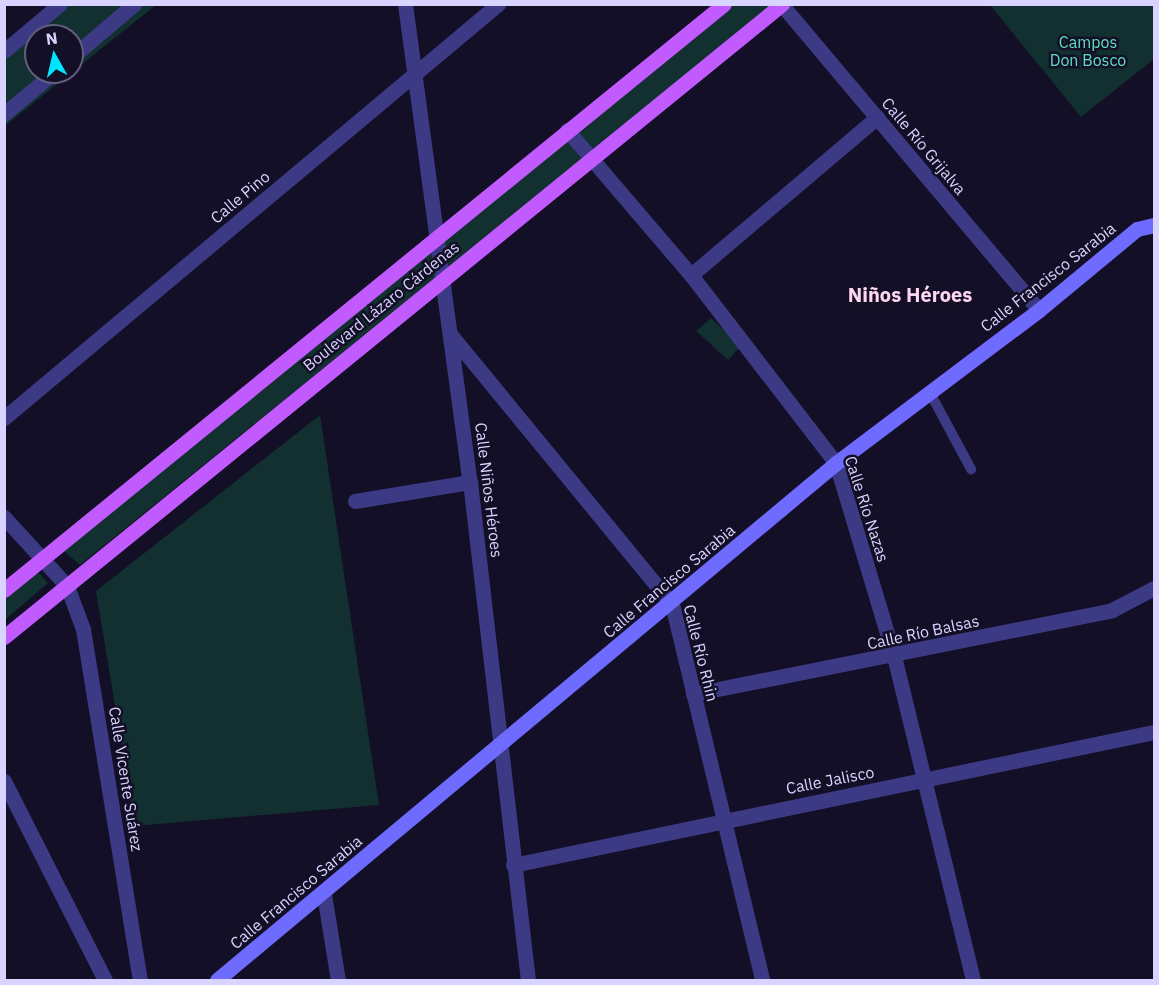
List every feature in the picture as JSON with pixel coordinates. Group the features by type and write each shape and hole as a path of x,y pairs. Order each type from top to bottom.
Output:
{"main road":[{"name":"Boulevard Lázaro Cárdenas","path":"4,590 724,4"},
{"name":"Boulevard Lázaro Cárdenas","path":"4,637 782,5"}],"street":[{"path":"4,51 60,4"},
{"path":"84,47 134,4"},
{"name":"Calle Niños Héroes","path":"405,4 417,73 435,238 470,482 528,981"},
{"name":"Calle Pino","path":"4,418 498,4"},
{"name":"Calle Río Grijalva","path":"782,5 1039,310"},
{"path":"4,114 40,84"},
{"path":"691,275 877,117"},
{"name":"Calle Río Nazas","path":"567,130 691,275 836,462 894,656 974,981"},
{"name":"Calle Francisco Sarabia","path":"217,981 324,894 500,743 672,604 836,462 1039,310 1137,229 1155,225"},
{"name":"Calle Río Rhin","path":"450,334 672,604 762,981"},
{"path":"355,501 470,482"},
{"path":"4,517 67,586"},
{"name":"Calle Vicente Suárez","path":"67,586 83,630 140,981"},
{"name":"Calle Río Balsas","path":"693,694 894,656 1112,610 1155,588"},
{"name":"Calle Jalisco","path":"513,865 1155,732"},
{"path":"4,781 105,981"},
{"path":"324,894 338,981"}],"lane":[{"path":"929,391 971,469"}],"green space":[{"path":"60,5 156,5 84,63 84,24 36,24"},
{"path":"731,5 772,5 80,565 59,547"},
{"name":"Campos Don Bosco","path":"990,5 1154,5 1154,59 1081,117"},
{"path":"24,34 24,84 57,84 5,126 4,50"},
{"path":"711,318 741,346 728,360 696,331"},
{"path":"320,415 379,805 135,826 96,591"},
{"path":"36,570 48,583 5,620 5,597"}],"district":[{"name":"Niños Héroes","path":"910,294"}]}
